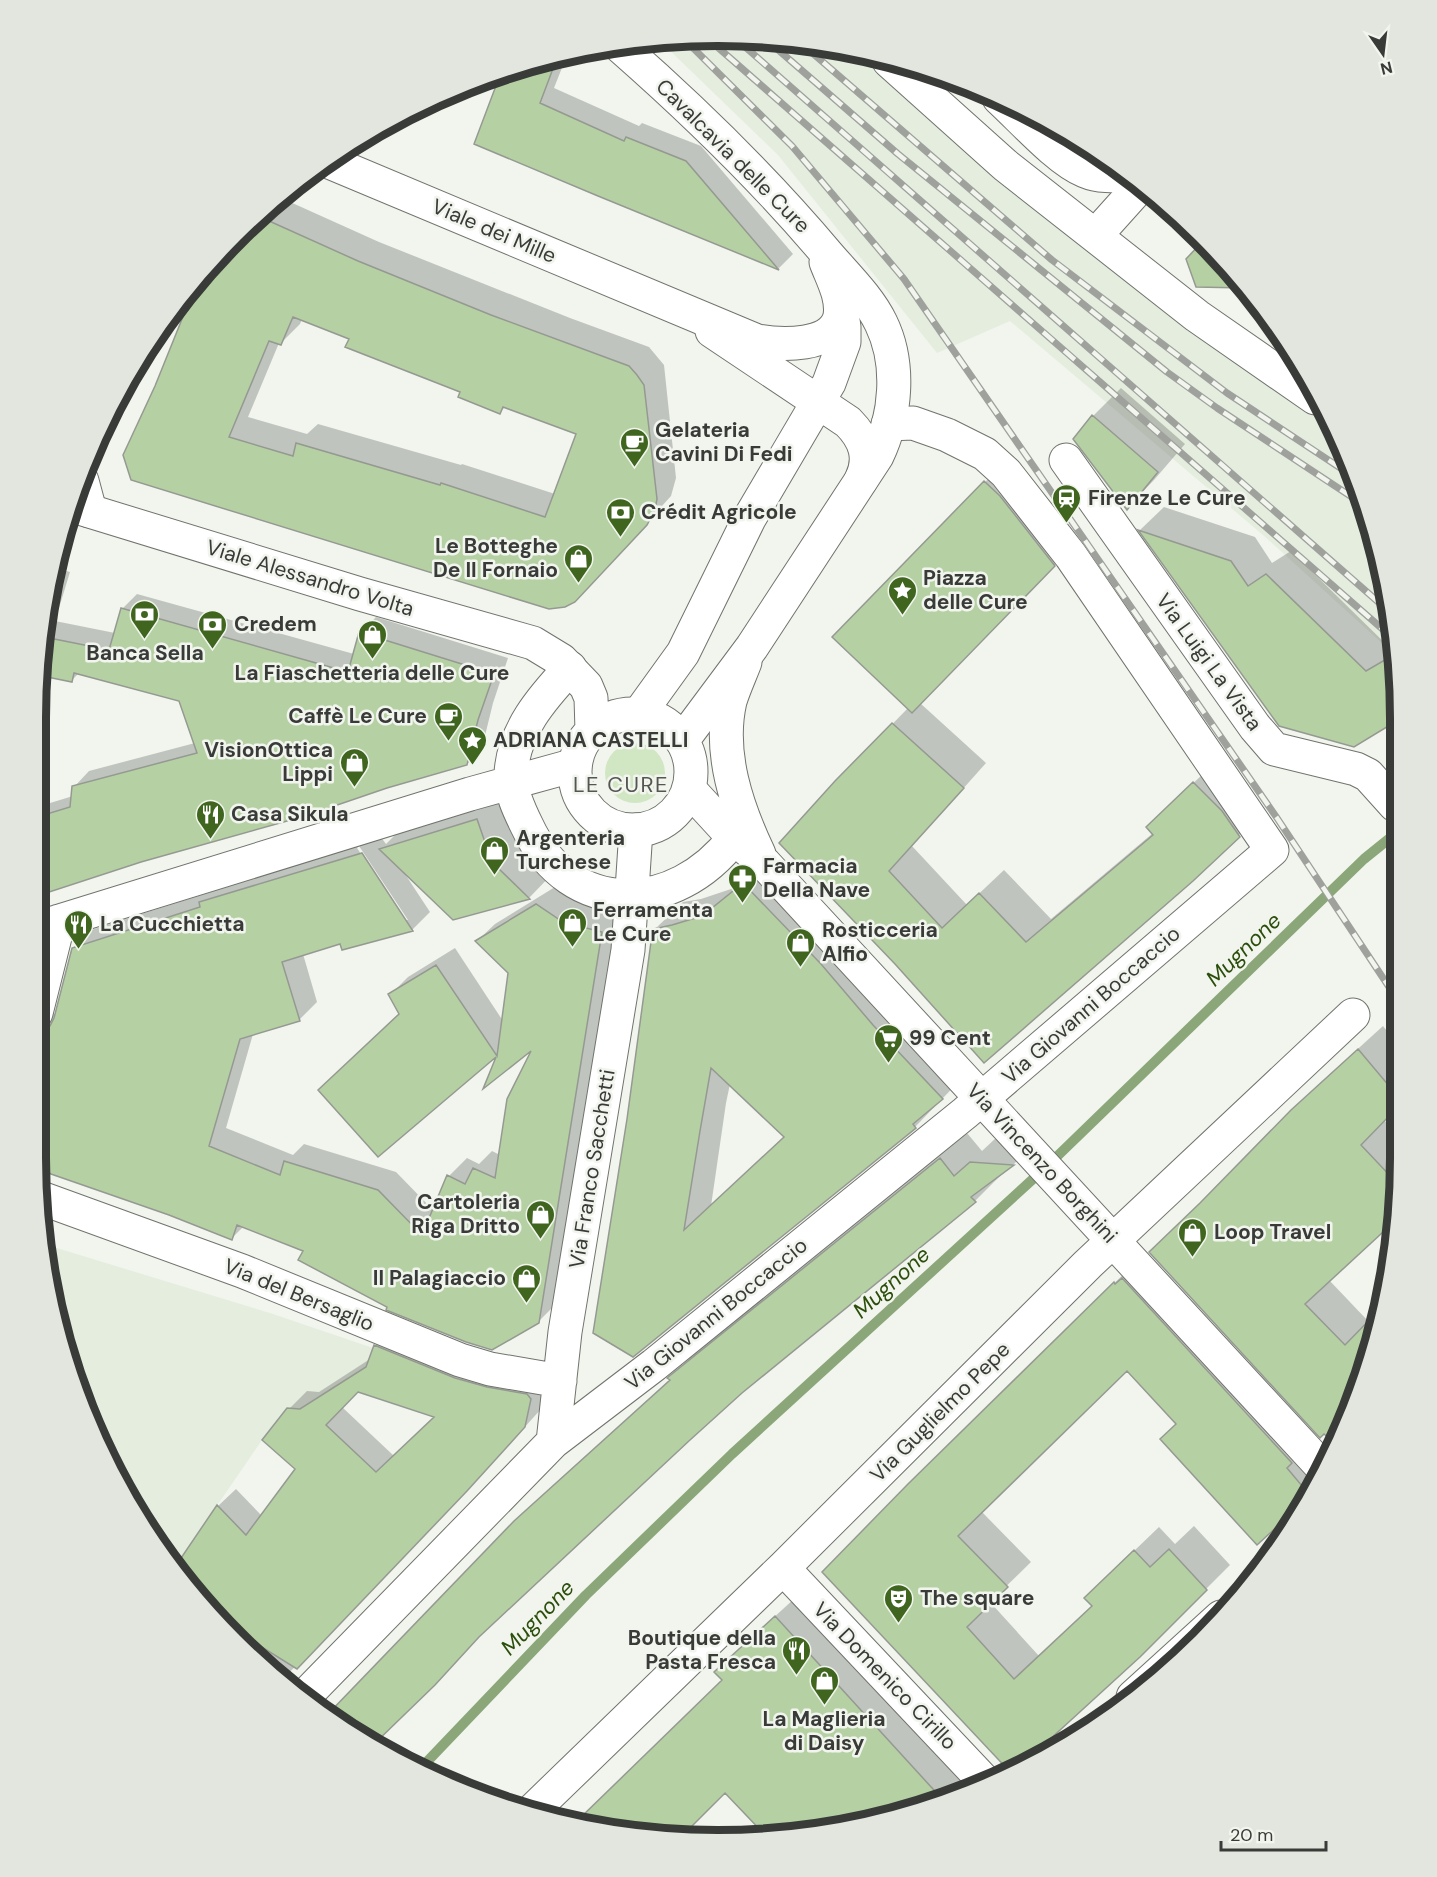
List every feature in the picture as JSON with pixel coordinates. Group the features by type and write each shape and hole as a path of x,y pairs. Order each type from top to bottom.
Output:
{"street":[{"name":"Cavalcavia delle Cure","path":"627,53 719,137 818,243"},
{"path":"901,72 1005,165 1197,316 1304,390"},
{"path":"1021,119 1075,167 1088,172 1114,176"},
{"name":"Viale dei Mille","path":"337,165 670,306"},
{"path":"1096,236 1135,191"},
{"path":"639,714 688,645 749,519 829,383 844,342 844,327 840,299 818,243"},
{"path":"682,741 752,647 877,456 888,424 894,379 892,359 881,323 864,297 818,243"},
{"path":"670,306 757,341 797,344 815,339 833,329 840,316 840,299"},
{"path":"670,306 848,422 864,444 867,462 861,480"},
{"name":"Via Giovanni Boccaccio","path":"307,1690 554,1442 654,1365 982,1098 1272,850 1078,565 1006,473 985,454 946,435 913,423 888,424"},
{"name":"Via Luigi La Vista","path":"1066,460 1254,727 1274,749 1356,769 1368,775 1390,799"},
{"name":"Viale Alessandro Volta","path":"83,499 360,594 520,639 559,659"},
{"path":"752,647 730,704 728,745 736,795 762,861"},
{"path":"592,731 591,698 586,686 559,659 548,691 525,724 512,762 511,782 514,795 534,842 549,862 573,880 602,892 633,897 645,896 667,890 687,880 715,860 734,838"},
{"path":"639,714 664,723 682,741 691,765 689,789 686,798 670,818 650,828 621,829 605,823 591,813 576,785 575,765 583,742 592,731 617,716 639,714"},
{"path":"48,924 511,782 575,765"},
{"path":"689,789 734,838 762,861"},
{"path":"633,897 636,830"},
{"name":"Via Vincenzo Borghini","path":"762,861 1318,1462"},
{"name":"Via Franco Sacchetti","path":"554,1442 567,1321 628,950 633,897"},
{"name":"Via Guglielmo Pepe","path":"538,1806 783,1568 1114,1240 1353,1016"},
{"name":"Via del Bersaglio","path":"48,1201 242,1271 460,1360 490,1369 560,1381"},
{"name":"Via Domenico Cirillo","path":"783,1568 981,1777"}],"shaded area":[{"path":"718,46 806,52 850,59 907,73 1303,388 1321,421 1355,502 1378,587 1386,647 1263,535 1010,321 937,353 778,155 668,49"},
{"path":"52,1247 273,1314 373,1348 366,1367 338,1385 311,1409 287,1408 262,1440 180,1560 137,1494 98,1416 69,1332"}],"green space":[{"path":"635,743 656,752 665,773 656,794 635,803 614,794 605,773 614,752"}],"building":[{"path":"554,67 540,103 624,141 626,137 686,161 779,270 598,196 474,144 497,84"},
{"path":"267,220 358,261 491,315 629,366 644,385 657,499 655,510 647,525 575,602 565,607 549,609 131,480 123,455 155,386 187,306 213,275","holes":["293,317 349,339 345,347 460,392 458,397 500,414 503,407 576,434 545,517 441,483 440,485 296,443 293,456 229,437 269,341 281,345"]},
{"path":"1198,247 1235,288 1196,287 1186,259"},
{"path":"1092,415 1158,472 1127,510 1073,439"},
{"path":"984,481 1000,496 1055,566 912,713 832,637"},
{"path":"1138,530 1231,561 1248,586 1266,574 1366,671 1387,658 1390,725 1354,747 1279,726"},
{"path":"121,608 348,672 359,632 494,674 478,720 467,765 387,788 305,816 141,862 46,893 46,814 70,807 72,786 197,753 179,701 74,673 72,682 48,677 51,638 109,650"},
{"path":"892,723 964,788 889,871 942,928 979,893 1026,942 1153,835 1146,827 1193,782 1222,811 1240,837 1193,881 984,1063 895,964 779,843"},
{"path":"477,819 496,866 530,899 453,920 379,849"},
{"path":"362,853 413,931 342,950 340,944 282,962 300,1021 240,1039 209,1146 280,1175 284,1161 378,1190 422,1235 447,1175 465,1184 473,1168 495,1178 507,1099 531,1051 483,1089 496,1057 378,1157 318,1090 399,1014 388,994 436,965 497,1056 508,973 475,941 536,904 563,922 602,932 539,1323 492,1350 386,1310 387,1307 298,1260 303,1251 237,1225 232,1240 47,1172 46,1028 50,1026 54,1018 72,948 200,907 199,902"},
{"path":"743,883 821,964 873,1025 943,1099 913,1124 916,1128 633,1357 593,1333 627,1119 651,942 654,929 702,916","holes":["711,1068 784,1137 684,1230"]},
{"path":"1358,1049 1390,1087 1390,1115 1361,1145 1390,1175 1387,1229 1305,1304 1345,1345 1371,1318 1355,1375 1329,1438 1324,1434 1320,1438 1149,1252 1291,1110"},
{"path":"940,1158 954,1176 970,1162 1014,1165 971,1197 976,1202 742,1393 690,1440 479,1637 435,1685 380,1739 333,1709 514,1521 670,1380 667,1378"},
{"path":"1122,1278 1292,1463 1287,1468 1304,1488 1284,1520 1257,1545 1160,1439 1176,1424 1127,1371 958,1536 1008,1587 967,1627 1014,1679 1092,1606 1084,1598 1134,1550 1150,1567 1169,1549 1207,1590 1140,1657 1042,1747 1005,1766 822,1572 908,1484 1114,1282 1115,1284"},
{"path":"374,1345 455,1378 487,1387 527,1394 531,1399 525,1427 297,1669 247,1638 213,1602 180,1560 217,1505 246,1535 295,1469 262,1440 287,1408 300,1409 366,1367","holes":["358,1392 434,1417 376,1472 326,1425"]},
{"path":"775,1616 938,1794 850,1818 762,1829 759,1829 725,1793 689,1829 631,1825 581,1817 722,1680 714,1672"}],"waterway":[{"name":"Mugnone","path":"426,1763 586,1595 732,1454 1044,1169 1364,859 1390,838"}],"railway":[{"path":"716,46 1385,631"},
{"path":"692,47 792,146 904,279 1277,818 1390,988"},
{"path":"746,47 1381,604"},
{"path":"778,49 898,154 1167,372 1217,408 1353,498"},
{"path":"812,53 1052,260 1227,393 1342,469"}],"place":[{"name":"Gelateria Cavini Di Fedi","path":"634,468"},
{"name":"Firenze Le Cure","path":"1067,524"},
{"name":"Crédit Agricole","path":"620,538"},
{"name":"Le Botteghe De Il Fornaio","path":"579,584"},
{"name":"Piazza delle Cure","path":"902,616"},
{"name":"Banca Sella","path":"145,640"},
{"name":"Credem","path":"213,650"},
{"name":"La Fiaschetteria delle Cure","path":"372,660"},
{"name":"Caffè Le Cure","path":"448,742"},
{"name":"ADRIANA CASTELLI","path":"472,766"},
{"name":"VisionOttica Lippi","path":"354,788"},
{"name":"Casa Sikula","path":"210,840"},
{"name":"Argenteria Turchese","path":"495,876"},
{"name":"Farmacia Della Nave","path":"742,904"},
{"name":"Ferramenta Le Cure","path":"572,948"},
{"name":"La Cucchietta","path":"79,950"},
{"name":"Rosticceria Alfio","path":"801,968"},
{"name":"99 Cent","path":"888,1064"},
{"name":"Cartoleria Riga Dritto","path":"541,1240"},
{"name":"Loop Travel","path":"1193,1258"},
{"name":"Il Palagiaccio","path":"527,1304"},
{"name":"The square","path":"899,1624"},
{"name":"Boutique della Pasta Fresca","path":"797,1676"},
{"name":"La Maglieria di Daisy","path":"824,1706"}],"district":[{"name":"LE CURE","path":"621,784"}]}
